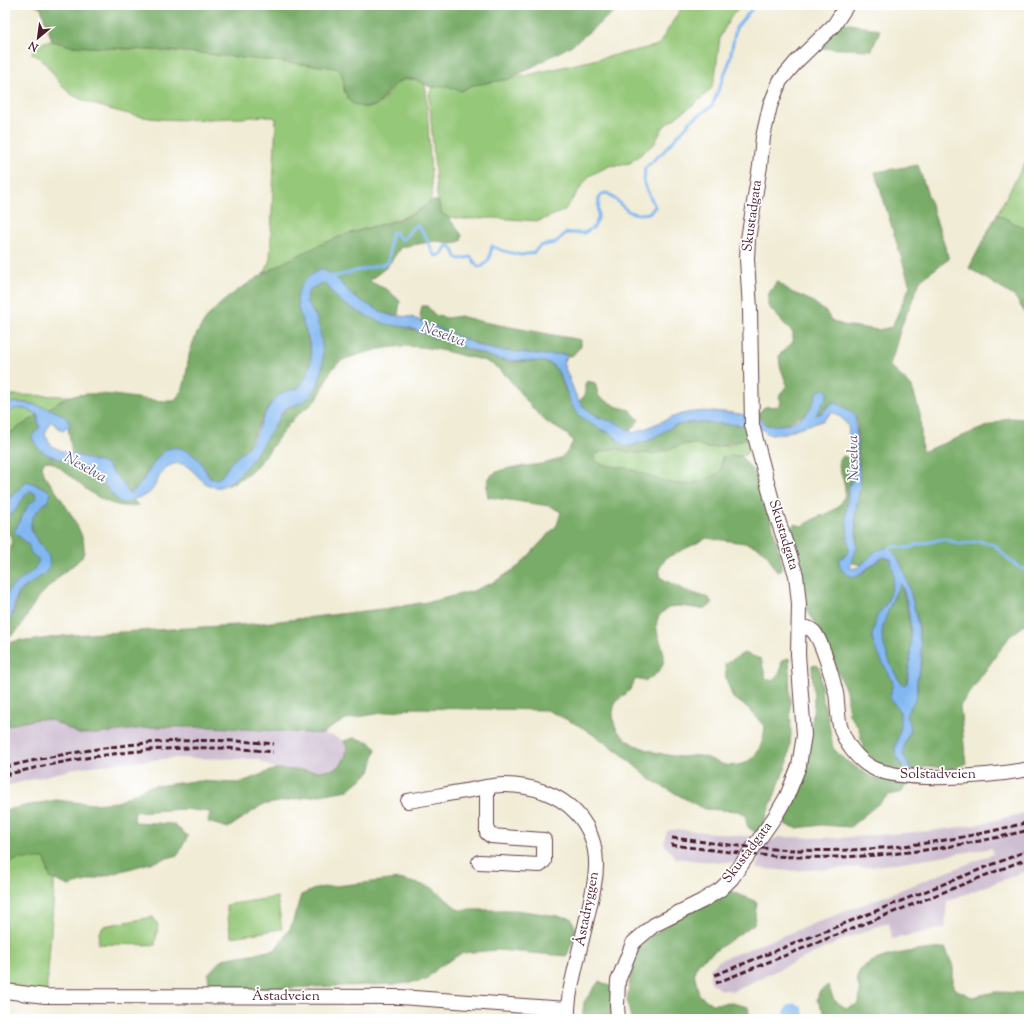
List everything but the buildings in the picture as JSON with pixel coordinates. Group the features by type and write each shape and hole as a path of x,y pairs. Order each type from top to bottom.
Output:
{"street":[{"name":"Skustadgata","path":"618,1019 618,981 633,943 654,925 702,901 732,878 776,815 787,796 799,766 804,735 798,654 799,604 796,575 774,508 752,419 750,310 747,259 749,224 755,202 766,122 770,106 780,81 797,61 834,25 847,5"},
{"name":"Solstadveien","path":"799,627 804,627 813,631 823,650 836,694 840,729 851,748 870,766 900,776 1001,774 1029,769"},
{"name":"Åstadryggen","path":"408,801 503,785 541,790 563,801 587,825 595,845 597,869 574,974 567,1014"},
{"path":"479,862 540,865 544,861 544,840 491,836 487,833 487,787"},
{"name":"Åstadveien","path":"5,991 45,996 400,996 567,1014"}],"shaded area":[{"path":"38,719 51,720 79,734 96,734 154,727 213,727 323,734 333,736 344,741 347,747 346,755 341,765 331,770 319,771 275,769 258,759 173,758 82,767 5,786 5,726"},
{"path":"1029,812 1029,870 947,901 945,928 892,939 889,922 840,941 733,991 719,989 710,981 710,969 720,960 993,854 992,848 871,867 788,871 757,868 760,858 743,856 737,863 676,858 665,846 664,841 667,831 677,829 754,837 763,845 778,837 838,838 928,831 975,825"}],"green space":[{"path":"33,5 622,5 574,44 510,79 473,85 461,91 444,86 432,88 417,80 404,79 394,84 384,98 376,105 362,107 351,103 345,92 339,69 188,52 71,46 52,41 41,8"},
{"path":"683,5 744,5 732,15 720,37 715,77 711,89 702,98 663,127 655,143 630,163 609,166 589,176 564,211 539,221 494,218 464,219 448,217 442,214 437,196 429,95 432,88 443,84 461,90 473,85 510,79 655,46 659,44"},
{"path":"839,22 880,30 872,50 817,48"},
{"path":"52,41 71,46 188,52 330,67 339,69 344,79 344,91 359,106 366,107 372,107 379,103 394,86 405,79 413,79 424,83 426,89 432,194 431,199 427,205 409,215 333,240 262,274 266,270 270,259 276,118 264,116 190,120 151,118 131,115 94,104 71,94 66,90 48,66 37,56 31,53 44,42"},
{"path":"1029,155 1029,225 1026,229 997,214"},
{"path":"918,165 949,259 921,279 901,327 890,366 912,387 920,414 922,452 1008,418 1029,419 1029,622 1010,636 960,706 966,764 949,769 928,766 913,771 905,758 903,747 910,729 906,716 917,692 917,679 921,664 919,626 908,584 891,550 886,548 860,565 851,562 858,540 855,517 860,485 857,420 837,403 831,403 818,415 815,415 816,412 809,413 777,426 763,424 759,414 763,408 779,406 781,402 779,396 787,385 780,366 779,355 793,342 793,333 768,306 768,295 777,281 791,292 812,301 826,312 831,320 843,325 878,330 892,327 910,286 875,172"},
{"path":"431,201 438,201 442,214 448,217 462,235 461,241 453,243 436,241 401,247 387,267 369,281 388,290 400,301 398,315 394,316 364,304 321,269 298,308 310,349 310,369 306,379 296,390 273,401 270,404 246,449 229,465 222,476 218,479 211,478 202,465 187,452 147,471 141,485 129,494 106,464 72,455 67,419 48,409 69,397 84,394 173,401 182,390 186,378 188,358 197,334 216,307 230,296 268,271 325,242 351,233 399,220 411,215"},
{"path":"997,214 1029,231 1029,319 1015,297 969,268"},
{"path":"322,283 326,284 335,296 400,325 471,351 509,362 540,361 551,364 558,372 565,390 601,430 612,434 619,443 631,447 640,442 647,441 674,426 692,422 742,425 747,423 748,438 717,447 708,448 696,444 685,444 654,454 627,452 615,448 595,454 593,457 599,463 607,466 624,468 671,483 689,484 707,479 718,473 721,470 722,457 741,456 762,483 781,560 781,571 777,572 767,554 758,547 745,543 707,538 666,558 659,569 661,578 686,591 709,598 712,604 701,608 680,606 673,607 666,609 660,615 657,623 657,631 664,657 663,665 656,674 644,681 636,679 628,692 616,702 613,719 617,730 624,738 646,749 658,753 681,757 702,756 725,765 742,764 749,761 758,750 762,743 765,727 747,707 733,698 726,679 725,664 744,653 761,659 766,679 774,681 780,672 782,660 789,658 791,734 788,761 761,829 757,832 751,830 746,822 746,815 739,811 704,809 651,780 619,752 580,726 547,710 412,708 346,719 323,734 213,727 154,727 96,734 79,734 51,720 38,719 5,726 5,644 20,640 27,641 71,635 254,624 390,608 433,601 473,591 496,581 519,566 557,525 561,512 550,506 488,497 487,484 489,478 493,474 508,468 544,464 560,458 565,455 573,441 566,434 542,418 530,406 507,377 492,364 476,358 424,347 411,346 386,348 346,358 341,361 330,373 317,399 294,418 258,464 250,472 227,486 252,460 285,409 299,404 321,375 322,350 315,314 310,310 306,302 309,290"},
{"path":"422,306 427,306 435,315 447,318 460,316 483,322 581,340 581,346 573,355 569,356 564,354 546,355 496,350 466,340 422,321 420,316"},
{"path":"587,381 595,383 599,397 618,407 630,410 639,420 629,432 623,427 591,412 579,401 585,395 585,384"},
{"path":"5,395 73,396 48,409 20,402 5,405"},
{"path":"14,408 26,409 38,415 5,436 5,417"},
{"path":"38,415 38,424 40,427 35,432 38,442 46,454 80,467 101,483 119,502 133,500 138,505 119,506 101,499 58,466 52,462 45,461 42,465 44,474 78,527 83,539 84,549 82,557 39,597 21,626 11,636 5,639 5,627 14,612 18,594 35,579 42,576 49,559 32,530 31,523 33,517 39,509 49,500 45,488 27,481 5,503 5,436"},
{"path":"748,438 749,449 745,455 722,457 721,470 718,473 707,479 689,484 671,483 624,468 607,466 599,463 593,457 595,454 615,448 627,452 654,454 685,444 696,444 708,448 730,445"},
{"path":"844,456 851,460 854,477 849,486 846,516 849,550 846,555 839,560 842,570 851,576 860,575 883,557 891,559 893,567 894,582 892,589 886,603 877,616 887,672 893,682 890,698 898,709 901,719 896,747 899,762 905,771 883,766 864,751 859,728 849,714 846,691 820,630 806,609 802,593 799,553 790,528 794,524 802,526 830,512 841,503 844,497 845,489 839,467 839,459"},
{"path":"30,491 36,494 37,498 29,504 15,530 17,534 28,544 39,560 33,570 8,593 5,599 4,571 11,549 11,537 5,531 5,518 13,512 23,497"},
{"path":"901,584 909,622 911,645 907,683 904,685 893,669 881,635 883,624 889,608"},
{"path":"817,665 820,670 822,697 828,718 833,748 845,760 871,777 889,780 905,780 906,784 902,792 889,795 850,827 822,825 797,828 786,825 784,817 798,791 807,767 814,703 812,666"},
{"path":"354,738 370,742 376,749 370,772 348,790 262,805 228,828 208,822 210,812 184,809 135,812 134,822 173,824 188,836 178,855 69,886 50,878 45,859 19,859 5,864 5,810 56,800 92,804 118,802 147,787 195,781 239,783 275,769 319,771 331,770 341,765 346,755 347,747 344,741"},
{"path":"5,832 54,858 54,891 46,998 5,990"},
{"path":"399,879 431,887 459,910 516,910 571,918 576,929 567,956 497,950 462,953 439,967 425,980 401,984 229,990 209,986 208,974 222,959 275,950 291,927 301,895 317,888"},
{"path":"724,888 757,902 754,924 699,962 694,972 699,995 712,1004 732,1003 748,1007 750,1018 752,1019 631,1019 627,1000 634,953 648,938"},
{"path":"277,897 282,929 231,937 226,905"},
{"path":"153,917 158,925 155,945 98,944 99,933 104,926"},
{"path":"945,948 953,966 953,988 972,997 995,992 1029,993 1029,1019 828,1019 817,1000 819,992 828,985 834,1000 846,1008 859,1004 860,992 857,977 861,969 870,963 895,954"},
{"path":"599,981 612,987 613,1019 582,1019 584,1002"}],"water":[{"path":"321,269 334,275 354,297 388,315 411,317 483,347 496,350 546,355 564,354 567,357 563,363 577,398 584,407 598,417 619,424 633,433 669,418 701,411 759,417 766,425 788,424 803,417 812,406 818,391 824,389 828,392 827,396 816,415 822,413 831,403 837,403 855,414 860,485 855,517 857,547 850,568 860,566 877,550 888,549 895,554 902,566 908,582 920,639 921,664 917,679 917,695 906,716 911,730 905,741 903,755 913,771 912,784 906,784 905,771 896,756 895,748 900,730 900,712 890,698 893,682 875,648 872,636 877,616 886,604 891,592 894,576 891,559 883,557 856,577 846,574 840,567 839,560 846,555 849,550 846,516 849,486 854,477 848,426 842,418 832,412 824,420 783,434 768,434 756,425 749,423 742,425 692,422 674,426 647,441 626,447 612,434 591,424 575,410 569,399 559,372 551,364 547,362 497,359 411,328 386,324 344,304 335,296 326,284 322,283 309,290 306,301 316,317 322,351 321,372 314,391 307,399 285,409 244,470 234,480 224,486 214,487 208,485 184,465 171,465 164,470 148,494 124,503 119,502 104,483 87,470 75,463 47,454 38,447 32,436 40,427 38,423 38,415 29,410 17,408 5,417 5,405 11,403 27,403 61,414 67,419 70,426 63,431 50,421 45,435 52,446 62,451 106,464 124,485 129,494 137,488 157,459 164,452 173,448 184,449 201,462 210,478 218,478 223,475 232,462 244,451 255,437 268,409 274,400 284,392 299,387 307,376 310,366 311,352 297,302 299,290 306,279","holes":["901,584 910,621 911,645 907,683 904,685 900,682 890,661 884,645 882,630 889,608"]},
{"path":"27,481 45,488 51,493 50,497 36,512 31,521 33,535 45,550 49,558 49,565 43,575 21,591 17,596 12,615 5,627 4,601 8,592 32,571 39,560 31,553 28,544 14,532 29,504 37,498 36,494 30,491 27,493 14,512 5,518 5,503"}],"waterway":[{"path":"332,277 388,263 392,232 402,240 417,225 425,235 434,255 438,256 447,246 450,246 456,257 460,259 471,257 478,267 483,266 489,259 492,246 503,251 521,255 533,253 540,246 555,243 566,233 584,233 594,227 598,219 599,199 602,194 607,193 629,212 634,214 649,213 655,207 644,184 645,168 663,152 692,120 712,106 729,63 736,28 755,5"},
{"path":"886,551 893,546 909,548 943,539 961,544 979,541 995,545 1009,560 1020,568 1029,570"},
{"name":"Neselva","path":"793,1019 794,1013"}],"railway":[{"path":"5,767 71,753 172,741 206,740 274,744"},
{"path":"5,775 38,767 104,755 138,751 205,748 273,752"},
{"path":"672,838 734,846 797,850 855,850 914,845 972,835 1029,822"},
{"path":"671,845 798,857 856,856 914,851 972,843 1029,830"},
{"path":"715,975 1029,850"},
{"path":"716,983 1029,858"}]}
